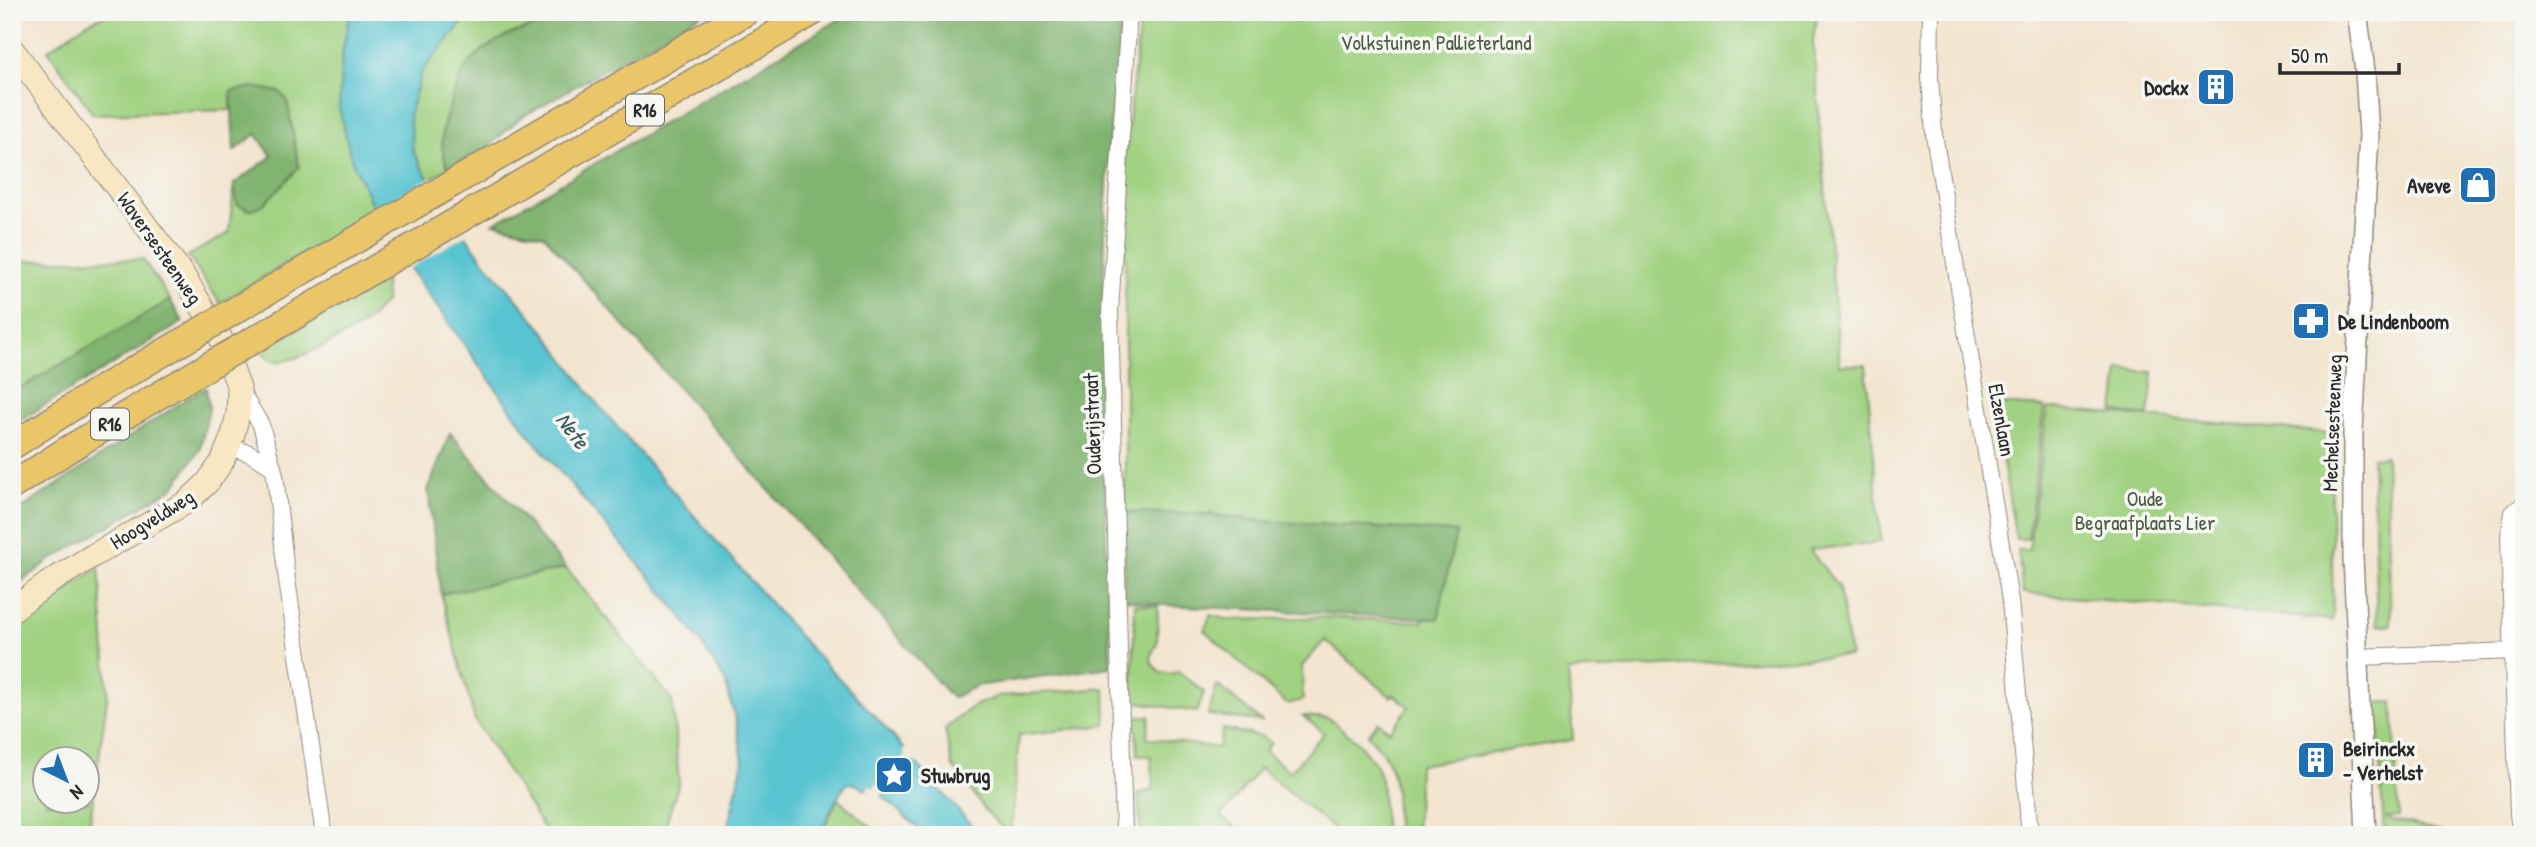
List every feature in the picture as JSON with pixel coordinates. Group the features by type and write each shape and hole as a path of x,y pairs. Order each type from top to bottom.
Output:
{"highway":[{"name":"R16","path":"12,446 96,392 746,12"},
{"name":"R16","path":"12,486 210,365 813,12"}],"main road":[{"name":"Waversesteenweg","path":"12,48 182,273 221,339 239,388"},
{"name":"Hoogveldweg","path":"12,610 93,555 187,502 207,483 222,462 228,447 238,414 239,388"}],"street":[{"name":"Ouderijstraat","path":"1124,835 1110,311 1129,12"},
{"name":"Elzenlaan","path":"1931,12 1930,77 1934,134 2010,600 2030,835"},
{"name":"Mechelsesteenweg","path":"2357,12 2365,71 2368,135 2353,430 2353,557 2367,835"},
{"name":"Waversesteenweg","path":"239,388 261,425 273,467 324,835"},
{"path":"228,447 249,453 273,467"},
{"path":"2524,504 2513,513 2509,536 2518,814 2524,833"},
{"path":"2358,657 2514,651"}],"green space":[{"path":"113,12 137,12 157,16 158,12 350,12 342,55 352,161 375,211 220,303 188,256 229,233 234,184 237,204 299,168 287,100 275,92 254,89 232,91 231,110 93,114 48,50 87,23"},
{"path":"483,12 599,12 584,16 446,163 449,168 428,180 413,151 409,115 422,71 460,25"},
{"path":"599,12 705,12 520,118 486,149 449,168 442,148 444,125 459,80 476,56 490,45 525,29"},
{"path":"852,12 1122,12 1111,118 1104,255 1104,461 1111,667 976,686 952,698 544,235 494,223"},
{"name":"Volkstuinen Pallieterland","path":"1141,12 1817,12 1813,42 1840,365 1866,365 1881,542 1810,550 1839,588 1850,656 1568,671 1573,740 1419,765 1416,835 1396,835 1395,793 1391,769 1379,747 1368,735 1378,722 1390,731 1409,707 1393,694 1391,697 1325,640 1302,666 1303,700 1287,704 1205,631 1210,615 1231,620 1329,617 1422,622 1423,618 1438,618 1456,533 1260,521 1207,514 1125,512 1125,153"},
{"path":"254,87 280,92 287,100 299,168 263,205 249,210 237,204 234,184 272,156 256,134 234,151 231,91"},
{"path":"143,259 170,300 12,393 12,261"},
{"path":"385,279 386,301 367,321 349,333 322,347 282,361 271,360 263,352 262,350"},
{"path":"170,300 183,322 12,425 12,393"},
{"path":"2119,369 2153,372 2149,416 2114,412"},
{"path":"206,388 209,409 200,450 173,488 49,561 12,589 12,515"},
{"path":"1993,404 2044,407 2028,539 2016,539"},
{"name":"Oude Begraafplaats Lier","path":"2047,408 2330,433 2333,620 2023,593 2018,550 2029,550"},
{"path":"450,433 566,568 441,594 428,490"},
{"path":"2386,456 2391,625 2377,625 2372,457"},
{"path":"1125,512 1207,514 1260,521 1456,532 1438,619 1164,605 1123,599"},
{"path":"99,567 108,692 100,746 32,746 32,816 91,816 88,835 12,835 12,630"},
{"path":"566,568 672,700 679,783 662,835 548,835 475,720 441,594"},
{"path":"1135,604 1158,606 1157,643 1151,655 1152,664 1160,672 1172,674 1178,671 1204,692 1197,712 1132,701"},
{"path":"1217,685 1261,721 1208,715"},
{"path":"1105,688 1106,725 1019,735 1009,835 985,810 952,765 945,729 973,706 1000,696"},
{"path":"2393,702 2399,816 2386,818 2453,835 2384,835 2377,703"},
{"path":"1150,716 1147,738 1218,748 1223,729 1264,737 1271,743 1265,750 1290,772 1324,733 1303,716 1328,718 1358,742 1376,765 1381,780 1385,835 1341,835 1260,768 1221,816 1237,829 1235,835 1141,835 1138,794 1153,790 1151,756 1138,756 1135,717"},
{"path":"838,799 880,835 820,835"}],"water":[{"name":"Nete","path":"350,12 483,12 460,25 422,71 409,114 413,151 439,199 485,262 545,332 599,406 806,644 874,715 980,835 925,835 871,785 865,790 849,783 841,791 820,835 726,835 743,761 725,681 698,638 658,587 534,441 385,232 352,161 339,108 342,55"}],"pier":[{"path":"431,177 468,234 406,270 382,234 371,211"},
{"name":"Stuwbrug","path":"907,747 919,761 916,764 914,761 904,771 906,776 901,775 894,782 895,787 890,786 881,795 881,801 871,789 864,793 870,785 874,788 883,779 881,774 886,775 894,767 892,762 897,763 906,755 903,751"}],"place":[{"name":"Dockx","path":"2216,87"},
{"name":"Aveve","path":"2478,185"},
{"name":"De Lindenboom","path":"2311,321"},
{"name":"Beirinckx - Verhelst","path":"2316,760"},
{"name":"Stuwbrug","path":"894,775"}]}
